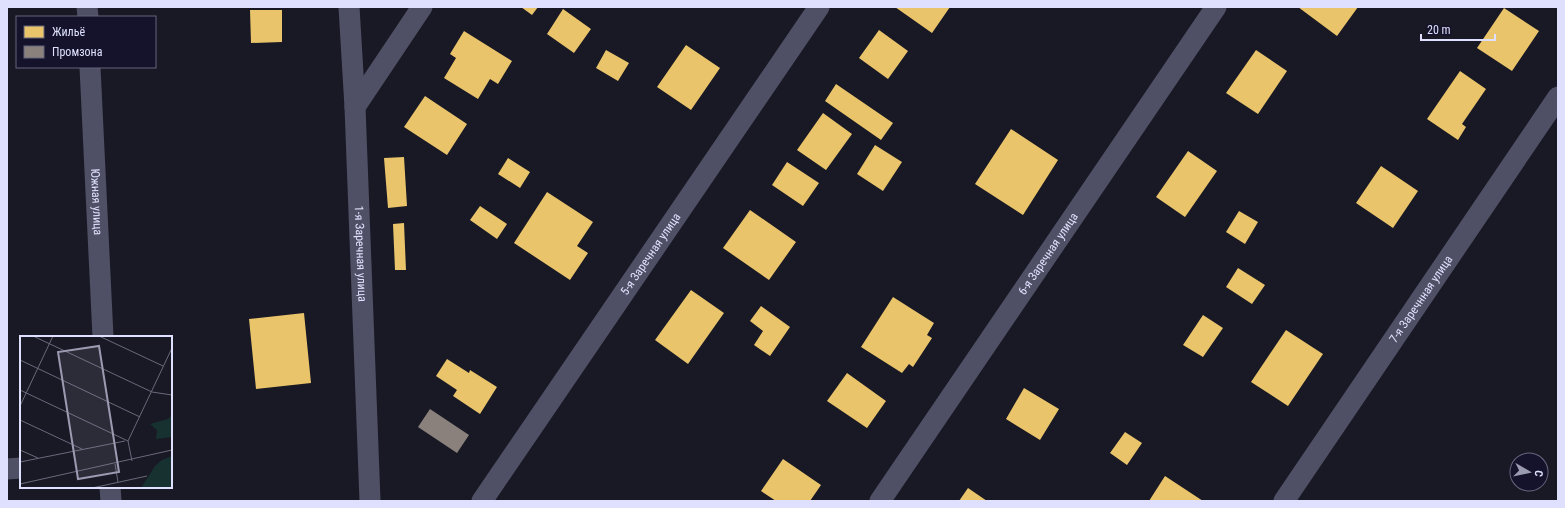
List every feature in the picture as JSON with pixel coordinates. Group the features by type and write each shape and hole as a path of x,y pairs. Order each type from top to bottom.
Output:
{"street":[{"name":"1-я Заречная улица","path":"349,7 355,107 370,501"},
{"path":"355,107 422,7"},
{"name":"5-я Заречная улица","path":"482,501 819,7"},
{"name":"6-я Заречная улица","path":"880,501 1216,7"},
{"name":"Южная улица","path":"90,68 103,336"},
{"name":"7-я Заречнная улица","path":"1284,501 1558,97"},
{"path":"7,469 20,468"},
{"path":"110,488 111,501"}],"building: Жильё":[{"path":"521,7 538,7 532,15"},
{"path":"895,7 950,7 932,33"},
{"path":"1298,7 1358,7 1337,36"},
{"path":"1504,8 1539,31 1512,71 1477,48"},
{"path":"563,9 591,29 574,53 547,34"},
{"path":"250,10 282,10 282,42 251,43"},
{"path":"879,30 908,51 888,79 859,58"},
{"path":"464,31 512,61 498,84 490,79 478,99 444,78 456,58 450,54"},
{"path":"686,45 720,68 691,110 657,87"},
{"path":"606,50 629,63 618,81 596,68"},
{"path":"1256,50 1287,71 1258,114 1226,93"},
{"path":"1460,71 1486,89 1462,124 1466,127 1458,140 1427,119"},
{"path":"836,84 893,123 881,140 825,101"},
{"path":"425,96 467,124 447,155 404,127"},
{"path":"823,113 852,134 826,170 797,150"},
{"path":"1011,129 1058,160 1023,215 975,184"},
{"path":"875,145 902,162 883,191 857,174"},
{"path":"1188,151 1217,171 1185,217 1156,197"},
{"path":"404,157 407,206 388,208 384,158"},
{"path":"508,158 530,172 520,188 498,174"},
{"path":"787,162 819,183 803,206 772,185"},
{"path":"1381,166 1418,191 1393,228 1356,203"},
{"path":"547,192 593,222 577,246 588,253 570,280 514,243"},
{"path":"480,206 507,224 497,239 470,220"},
{"path":"750,210 796,242 769,280 723,248"},
{"path":"1239,211 1258,222 1245,244 1226,232"},
{"path":"404,223 406,270 395,270 393,224"},
{"path":"1238,268 1265,285 1252,304 1226,287"},
{"path":"691,290 724,313 688,364 655,340"},
{"path":"893,297 934,323 927,335 932,338 913,367 909,364 902,373 861,347"},
{"path":"761,306 790,327 770,356 754,345 763,331 750,321"},
{"path":"304,313 311,383 256,389 249,319"},
{"path":"1203,315 1223,328 1203,357 1183,345"},
{"path":"1286,330 1323,354 1288,406 1251,382"},
{"path":"447,359 469,373 470,370 497,387 480,414 453,396 457,390 436,376"},
{"path":"847,373 886,401 867,428 827,401"},
{"path":"1024,388 1059,409 1040,440 1006,419"},
{"path":"1125,432 1142,443 1127,465 1110,453"},
{"path":"783,459 821,485 810,501 776,501 761,491"},
{"path":"1165,476 1203,501 1149,501"},
{"path":"968,488 987,501 959,501"}],"building: Промзона":[{"path":"430,409 469,435 457,453 418,427"}]}
